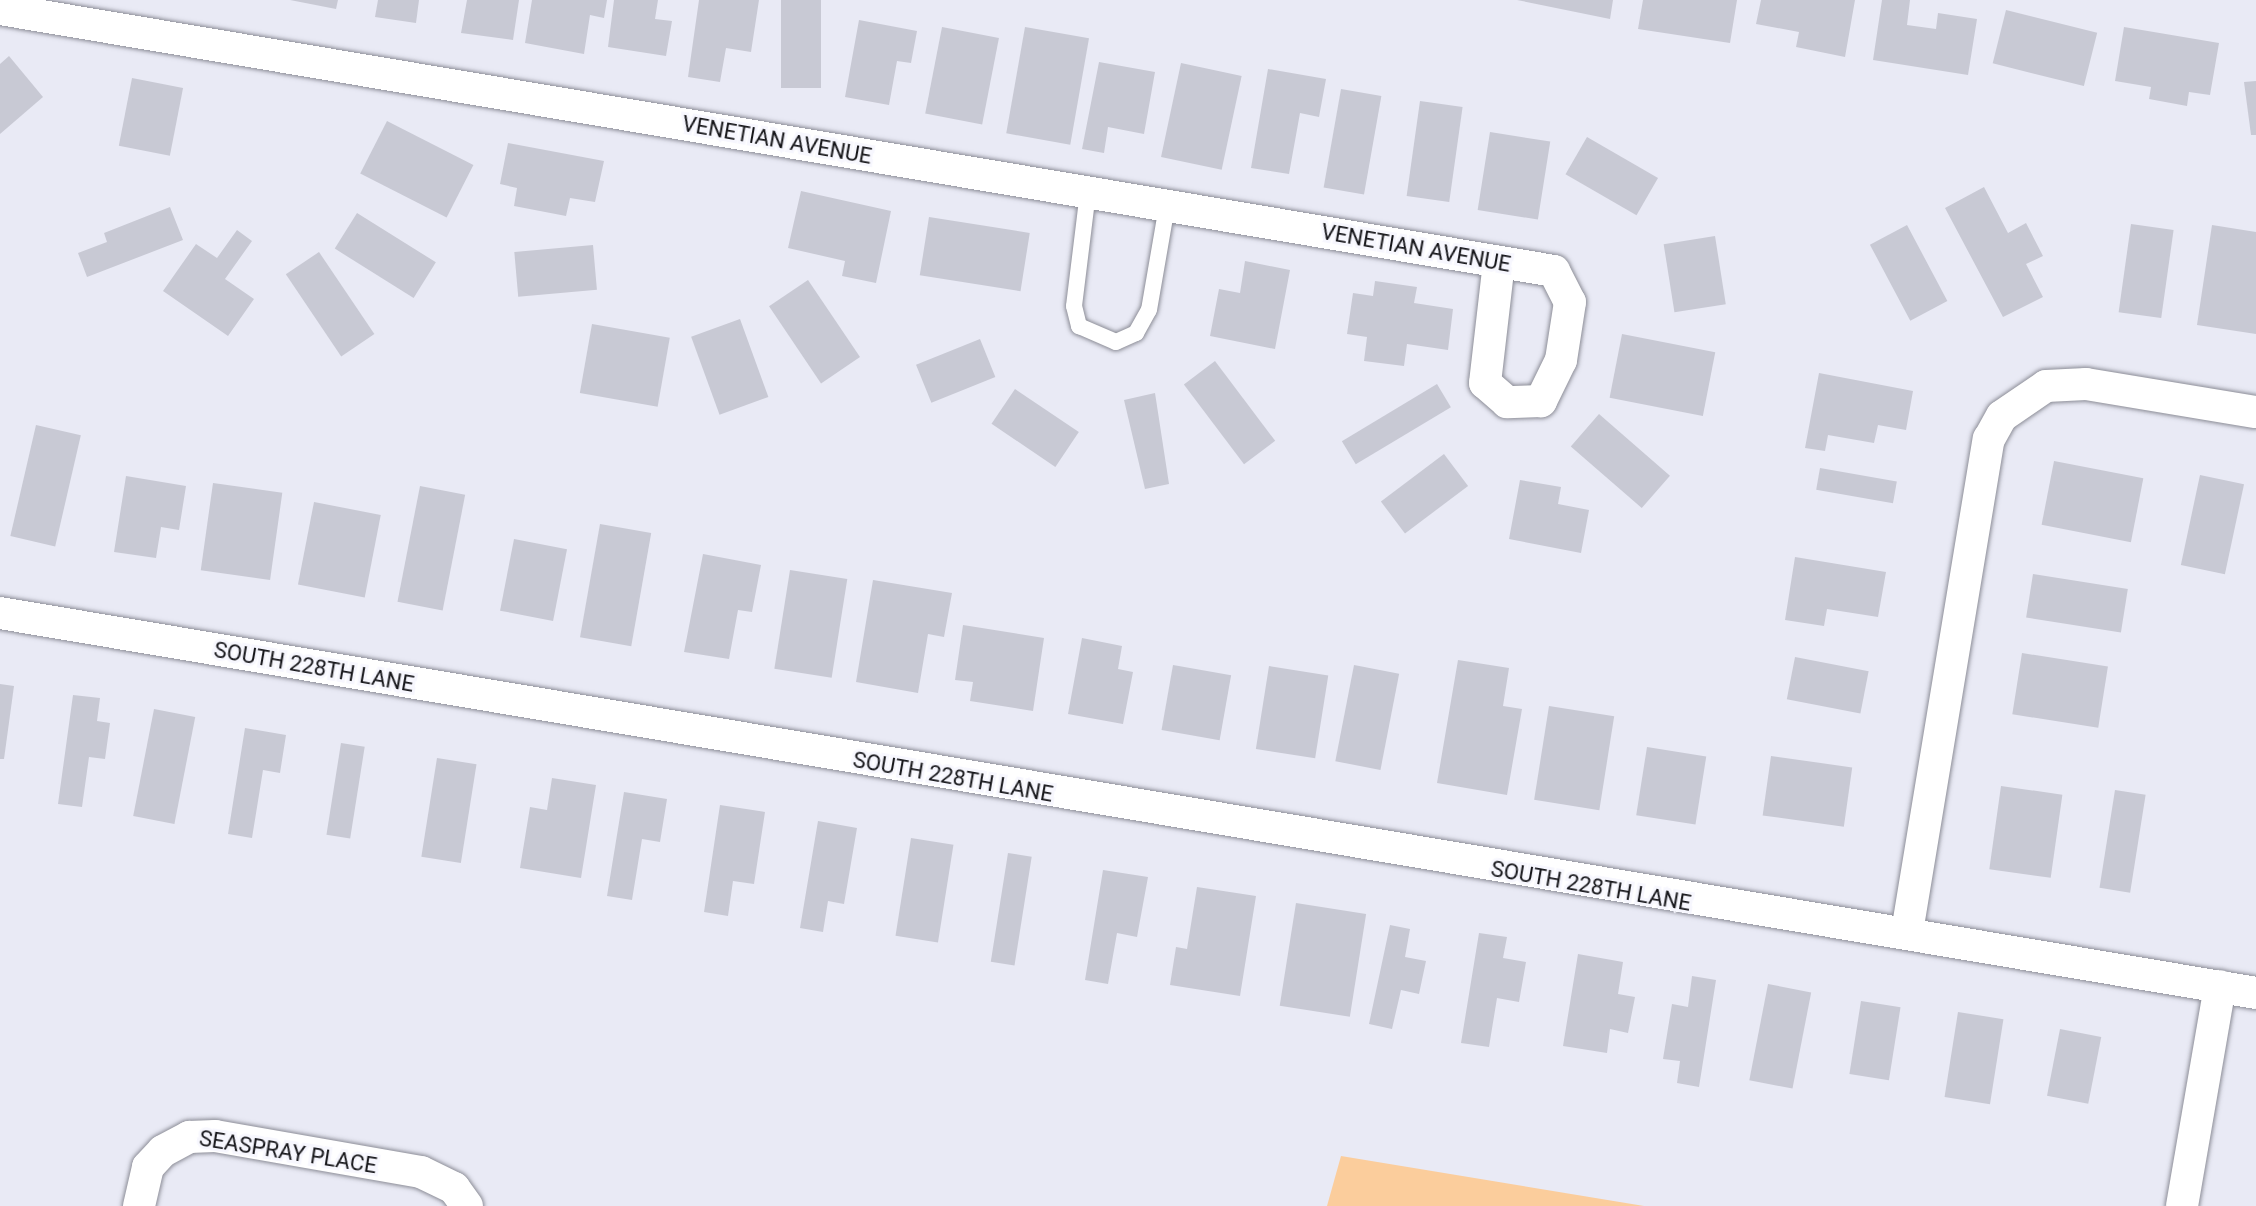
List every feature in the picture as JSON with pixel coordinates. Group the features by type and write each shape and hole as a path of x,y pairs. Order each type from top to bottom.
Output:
{"street":[{"name":"VENETIAN AVENUE","path":"0,9 1554,271 1570,302 1561,360 1541,401 1507,402 1485,383 1499,262"},
{"path":"1907,932 1989,439 2002,416 2046,386 2086,384 2256,412"},
{"name":"SOUTH 228TH LANE","path":"0,613 1699,905 1907,932 2256,993"},
{"path":"2182,1206 2220,986"},
{"name":"SEASPRAY PLACE","path":"139,1206 148,1167 163,1151 189,1137 215,1136 421,1172 454,1188 467,1206"}],"lane":[{"path":"1088,192 1074,306 1079,326 1116,342 1136,333 1149,310 1167,206"}],"shaded area":[{"path":"1341,1156 1644,1206 1327,1206"}],"building":[{"path":"290,0 338,0 336,9"},
{"path":"378,0 419,0 416,23 375,17"},
{"path":"467,0 519,0 513,40 461,33"},
{"path":"532,0 607,0 604,18 590,15 584,54 525,43"},
{"path":"614,0 658,0 655,19 672,21 666,56 608,47"},
{"path":"699,0 759,0 751,52 726,48 720,82 688,77"},
{"path":"781,0 821,0 821,88 781,88"},
{"path":"1517,0 1613,0 1610,19"},
{"path":"1643,0 1737,0 1730,43 1638,29"},
{"path":"1761,0 1855,0 1845,57 1796,47 1799,32 1756,24"},
{"path":"1882,0 1910,0 1907,25 1936,29 1938,13 1977,19 1968,75 1873,60"},
{"path":"2006,10 2097,33 2084,86 1993,63"},
{"path":"859,20 917,31 911,63 897,61 889,105 845,97"},
{"path":"942,27 999,38 982,124 925,113"},
{"path":"1025,27 1089,38 1070,145 1006,133"},
{"path":"2124,27 2219,43 2210,95 2189,92 2187,106 2149,99 2151,87 2115,81"},
{"path":"9,56 43,97 0,134 0,64"},
{"path":"1099,62 1155,72 1144,134 1108,127 1104,153 1082,149"},
{"path":"1181,63 1242,76 1222,170 1161,157"},
{"path":"1268,69 1326,79 1319,117 1300,113 1289,174 1251,168"},
{"path":"132,78 183,88 170,156 119,146"},
{"path":"2256,81 2256,135 2251,135 2244,82"},
{"path":"1341,89 1381,96 1364,195 1324,187"},
{"path":"1420,101 1463,107 1449,202 1407,196"},
{"path":"387,121 473,165 447,218 360,174"},
{"path":"1490,132 1550,142 1538,220 1478,210"},
{"path":"1587,137 1658,178 1637,215 1566,174"},
{"path":"508,143 604,161 595,202 570,198 566,216 514,206 517,188 500,184"},
{"path":"1984,187 2008,233 2026,223 2043,256 2026,264 2043,297 2003,317 1945,208"},
{"path":"801,191 891,211 876,283 842,276 845,261 788,248"},
{"path":"170,207 183,240 87,277 78,253 107,242 104,233"},
{"path":"357,213 436,262 414,298 335,249"},
{"path":"929,217 1030,233 1021,291 920,275"},
{"path":"2131,224 2174,230 2161,318 2119,312"},
{"path":"1907,225 1947,301 1910,321 1870,245"},
{"path":"2212,225 2256,232 2256,334 2197,325"},
{"path":"237,230 252,241 225,279 254,299 228,336 163,291 196,244 217,258"},
{"path":"1715,236 1726,304 1674,312 1664,244"},
{"path":"593,245 597,290 518,297 514,252"},
{"path":"319,252 374,334 341,356 286,274"},
{"path":"1245,261 1290,270 1275,349 1210,336 1219,289 1240,293"},
{"path":"808,280 860,357 821,383 769,306"},
{"path":"1375,281 1417,287 1414,303 1453,309 1448,350 1407,344 1404,366 1364,361 1367,337 1347,334 1353,293 1373,296"},
{"path":"740,319 768,397 720,415 691,337"},
{"path":"592,324 670,338 658,407 580,393"},
{"path":"1622,334 1715,352 1703,416 1610,398"},
{"path":"980,339 995,377 931,403 916,365"},
{"path":"1215,361 1275,441 1244,464 1184,384"},
{"path":"1819,373 1913,391 1906,430 1878,425 1874,443 1828,435 1825,451 1805,448"},
{"path":"1437,384 1451,407 1356,464 1342,441"},
{"path":"1015,389 1079,432 1055,467 992,424"},
{"path":"1155,393 1169,484 1145,489 1124,400"},
{"path":"1599,414 1670,476 1642,508 1571,446"},
{"path":"36,425 81,435 55,546 10,536"},
{"path":"1444,454 1468,486 1405,533 1381,502"},
{"path":"2054,461 2143,478 2131,542 2042,525"},
{"path":"1820,468 1897,482 1893,503 1816,490"},
{"path":"2200,475 2244,484 2225,574 2181,565"},
{"path":"126,476 186,486 179,530 161,527 156,558 114,552"},
{"path":"1520,480 1561,487 1558,504 1589,510 1581,553 1509,539"},
{"path":"213,483 282,493 270,580 201,570"},
{"path":"420,486 465,495 443,611 397,602"},
{"path":"314,502 381,515 365,597 298,584"},
{"path":"600,524 651,533 631,646 580,637"},
{"path":"514,539 567,549 553,621 500,611"},
{"path":"703,554 761,565 752,612 738,610 729,659 684,652"},
{"path":"1795,557 1886,572 1878,617 1827,609 1824,626 1785,620"},
{"path":"790,570 847,579 832,678 774,669"},
{"path":"2033,574 2128,589 2121,632 2026,617"},
{"path":"873,580 952,593 944,637 928,634 918,693 856,682"},
{"path":"963,625 1044,638 1033,711 970,701 973,682 955,680"},
{"path":"1082,638 1122,646 1118,669 1133,672 1123,724 1068,714"},
{"path":"2022,653 2108,667 2098,728 2012,714"},
{"path":"1795,657 1869,671 1860,714 1787,699"},
{"path":"1458,660 1509,668 1503,706 1522,709 1507,795 1437,783"},
{"path":"1173,665 1231,675 1220,740 1162,730"},
{"path":"1354,665 1399,674 1380,770 1335,761"},
{"path":"1269,666 1328,675 1315,758 1256,749"},
{"path":"0,684 14,686 4,759 0,759"},
{"path":"73,695 100,698 97,721 110,723 105,759 89,757 82,807 58,804"},
{"path":"1549,706 1614,716 1599,810 1534,800"},
{"path":"154,709 195,717 174,824 133,816"},
{"path":"245,728 286,735 280,773 263,770 252,838 228,834"},
{"path":"341,743 365,747 350,839 326,835"},
{"path":"1647,747 1706,756 1695,825 1636,815"},
{"path":"1771,756 1852,767 1844,827 1763,815"},
{"path":"437,758 477,764 461,863 421,857"},
{"path":"552,778 596,785 581,878 520,868 530,807 547,810"},
{"path":"2001,786 2062,795 2051,878 1989,869"},
{"path":"2115,790 2146,795 2130,893 2100,888"},
{"path":"624,792 667,799 660,842 642,839 632,900 607,896"},
{"path":"720,805 765,812 754,884 733,881 728,916 704,912"},
{"path":"818,821 857,828 844,904 828,901 823,932 800,928"},
{"path":"911,838 953,845 938,943 896,936"},
{"path":"1008,853 1032,857 1014,965 991,962"},
{"path":"1103,870 1148,877 1137,937 1117,933 1108,984 1085,980"},
{"path":"1197,887 1256,896 1240,996 1170,985 1176,947 1187,949"},
{"path":"1296,903 1366,914 1350,1017 1280,1006"},
{"path":"1390,925 1410,929 1405,957 1426,961 1419,994 1401,990 1392,1029 1369,1024"},
{"path":"1479,933 1507,937 1503,958 1526,962 1519,1002 1497,998 1489,1047 1461,1043"},
{"path":"1578,954 1623,962 1618,994 1635,997 1628,1033 1610,1029 1607,1053 1563,1046"},
{"path":"1692,976 1716,980 1699,1087 1677,1083 1680,1061 1663,1059 1672,1004 1688,1007"},
{"path":"1768,984 1811,992 1792,1089 1749,1080"},
{"path":"1861,1001 1901,1007 1889,1080 1849,1074"},
{"path":"1958,1012 2003,1019 1990,1104 1945,1097"},
{"path":"2060,1029 2101,1037 2088,1104 2047,1096"}]}
